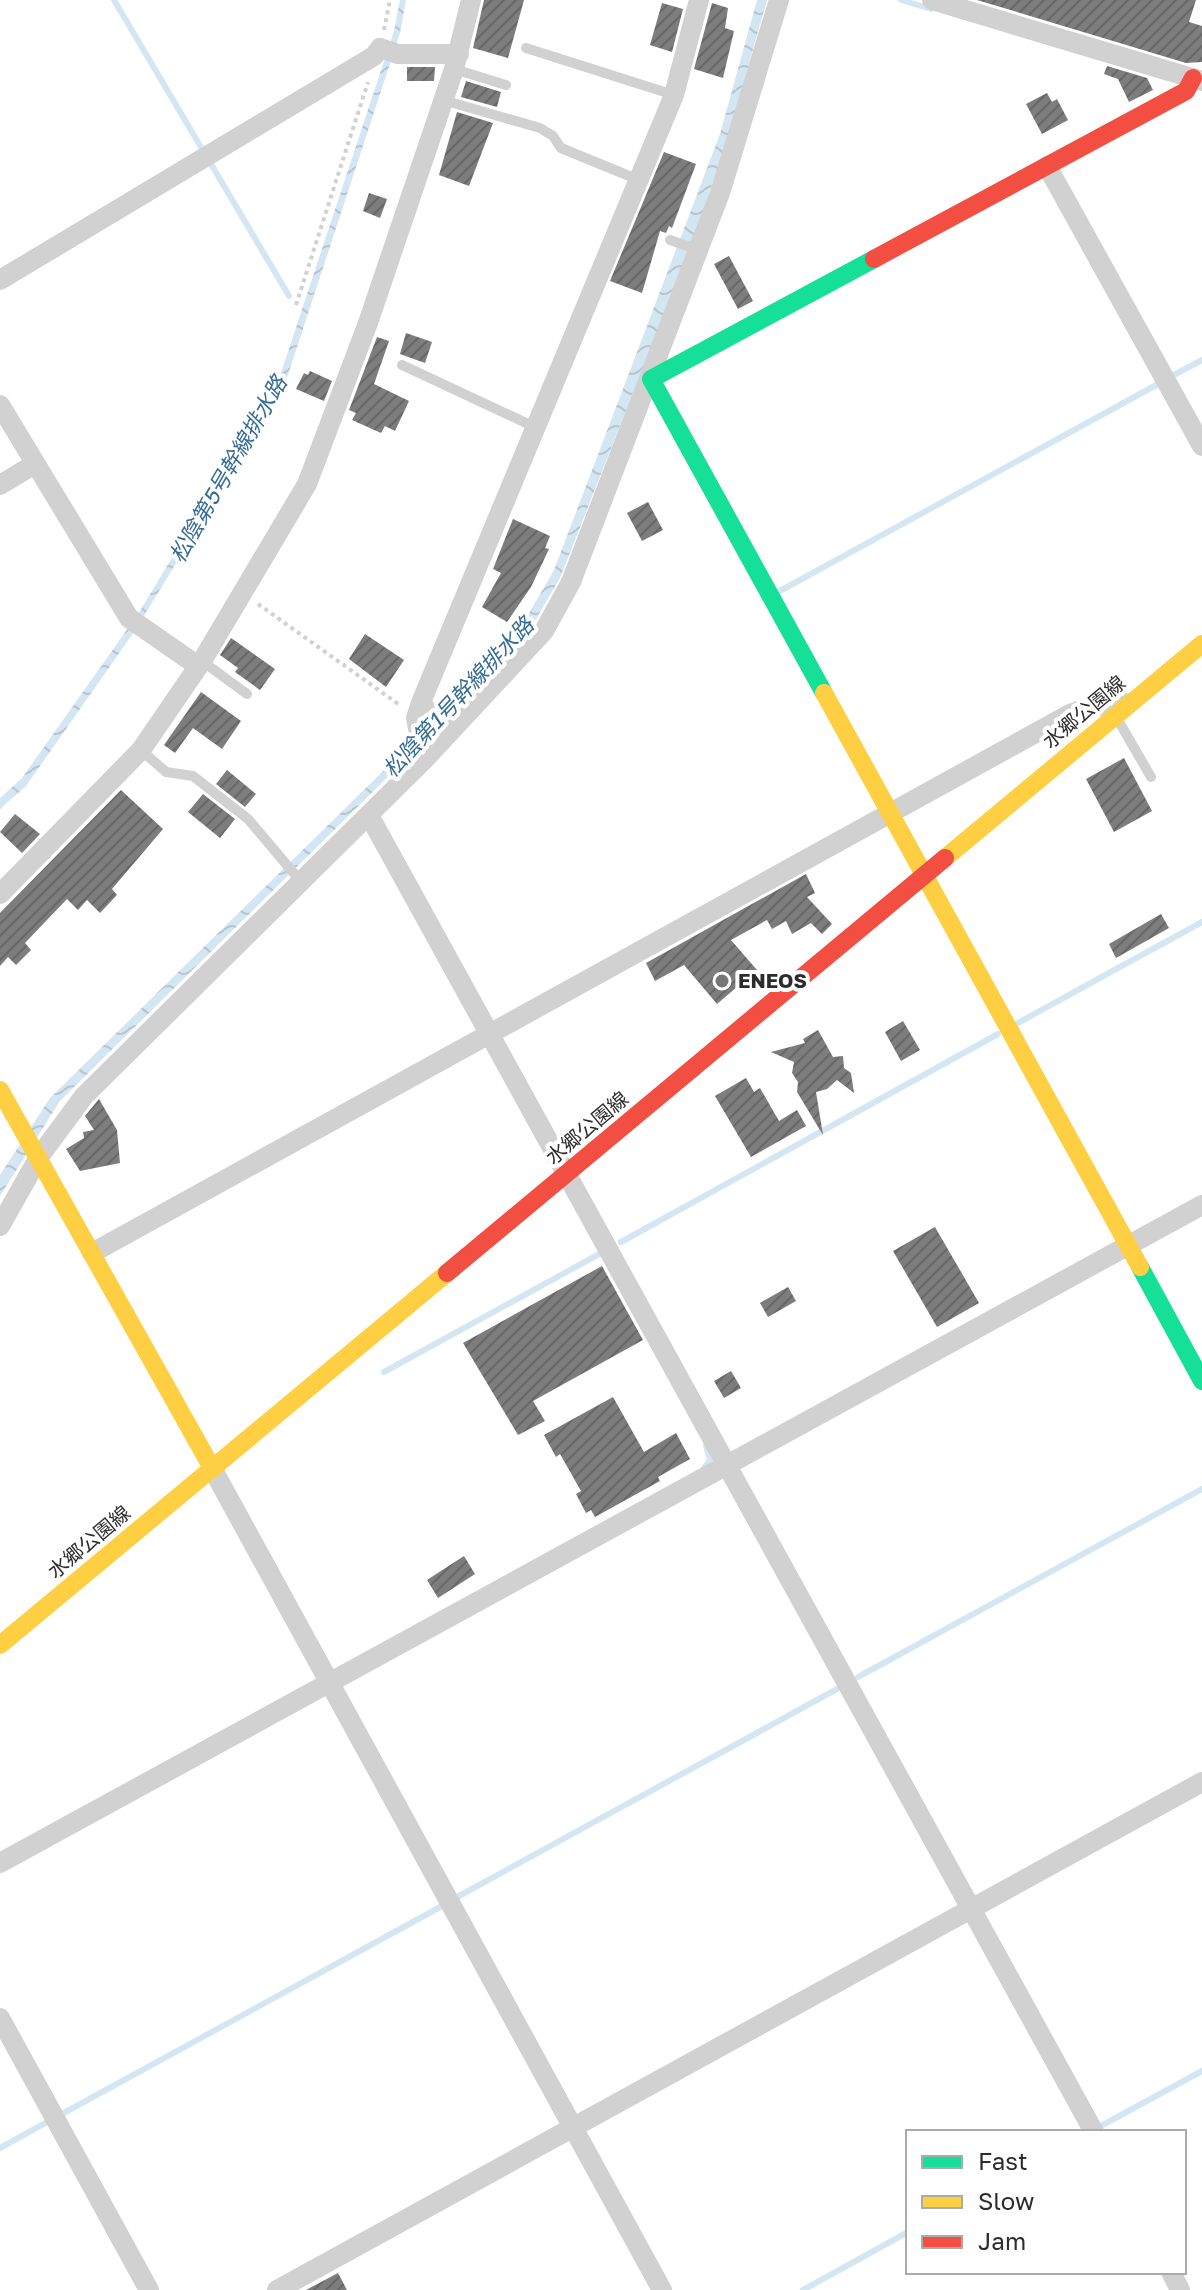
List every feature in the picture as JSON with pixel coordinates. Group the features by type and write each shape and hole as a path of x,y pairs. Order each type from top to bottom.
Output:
{"street":[{"path":"0,894 141,750 200,664 307,484 368,323 456,61 471,0"},
{"path":"424,758 423,713 674,95 699,0"},
{"path":"0,1226 37,1154 84,1096 299,880 370,817 544,631 559,605 651,379 746,113 779,0"},
{"path":"932,0 1193,83"},
{"path":"0,280 384,52 456,61"},
{"path":"651,379 1047,166 1193,83"},
{"path":"1047,166 1202,446"},
{"path":"651,379 1202,1381"},
{"path":"0,405 129,618 200,664"},
{"path":"0,485 35,464"},
{"name":"水郷公園線","path":"0,1645 1202,644"},
{"path":"92,1253 1070,714 1090,707 1122,709"},
{"path":"370,817 1093,2130"},
{"path":"0,1090 332,1683 662,2290"},
{"path":"0,1863 1202,1205"},
{"path":"277,2290 1202,1782"},
{"path":"0,2018 149,2290"}],"lane":[{"path":"526,48 674,95"},
{"path":"456,61 506,85"},
{"path":"443,100 540,128 553,136 561,148 639,180"},
{"path":"674,241 698,249"},
{"path":"402,365 537,428"},
{"path":"200,664 247,694"},
{"path":"1122,709 1151,777"},
{"path":"423,713 449,730"},
{"path":"141,750 166,772 186,773 204,784 248,819 299,880"}],"path":[{"path":"296,305 384,52 390,0"},
{"path":"243,594 423,713"}],"water":[{"name":"松陰第5号幹線排水路","path":"400,0 406,0 400,33 284,387 134,632 26,786 0,809 0,798 22,778 138,614 278,382 394,31"},
{"name":"松陰第1号幹線排水路","path":"757,0 767,0 727,141 694,238 560,578 525,638 435,731 427,746 408,757 60,1101 0,1196 0,1175 50,1098 426,729 520,629 554,570 720,134"}],"building":[{"path":"484,0 524,0 508,58 473,48"},
{"path":"977,0 1196,0 1189,22 1202,26 1202,62 1186,63"},
{"path":"662,3 683,9 672,52 650,45"},
{"path":"712,3 728,8 725,28 734,31 723,78 694,69"},
{"path":"1107,66 1147,78 1153,90 1129,102 1118,79 1104,74"},
{"path":"407,67 435,67 434,81 407,81"},
{"path":"466,81 501,92 497,107 461,97"},
{"path":"1047,93 1052,102 1057,99 1068,120 1042,134 1026,104"},
{"path":"457,112 493,123 469,186 439,175"},
{"path":"664,152 696,164 672,228 669,226 666,233 660,231 642,293 610,281"},
{"path":"369,193 387,199 380,218 363,211"},
{"path":"729,256 753,301 738,309 714,264"},
{"path":"406,333 432,342 425,363 400,354"},
{"path":"377,337 389,341 374,384 409,401 395,431 385,426 381,433 352,420 356,413 349,410"},
{"path":"310,371 332,381 324,401 296,389 304,373 308,375"},
{"path":"648,502 663,530 642,541 627,513"},
{"path":"513,519 550,536 545,548 549,549 531,587 507,622 482,607 501,573 493,569"},
{"path":"365,634 404,660 386,687 349,659"},
{"path":"231,638 275,669 260,690 235,672 238,668 220,655"},
{"path":"201,692 241,721 222,749 193,728 175,753 164,745"},
{"path":"1124,758 1152,811 1114,832 1086,779"},
{"path":"227,770 256,794 245,807 216,784"},
{"path":"121,790 163,829 112,889 117,895 100,913 87,900 78,910 67,899 25,943 31,950 16,965 8,957 0,966 0,913"},
{"path":"203,794 235,819 220,838 188,812"},
{"path":"15,814 40,834 22,853 0,832"},
{"path":"806,874 815,893 807,897 832,924 822,934 811,923 792,934 786,921 772,929 767,920 731,940 757,970 717,1004 684,965 655,981 646,963"},
{"path":"1161,914 1169,928 1116,958 1109,944"},
{"path":"903,1021 920,1050 901,1061 885,1032"},
{"path":"818,1030 833,1057 843,1056 844,1068 851,1073 854,1093 837,1080 827,1089 816,1092 823,1135 797,1092 798,1082 792,1073 794,1062 771,1052 805,1043 803,1039"},
{"path":"746,1078 754,1092 760,1088 779,1121 797,1110 806,1126 751,1157 715,1096"},
{"path":"99,1099 117,1130 120,1163 80,1171 66,1149 84,1138 83,1132 94,1130 85,1116"},
{"path":"935,1227 979,1303 937,1327 893,1251"},
{"path":"602,1266 643,1340 533,1401 545,1421 518,1435 463,1343"},
{"path":"788,1287 796,1301 768,1317 760,1303"},
{"path":"731,1371 741,1388 724,1398 714,1381"},
{"path":"613,1397 644,1452 676,1433 690,1459 658,1477 660,1481 595,1517 591,1510 586,1513 576,1494 581,1491 560,1454 556,1457 544,1435"},
{"path":"464,1556 475,1574 438,1598 427,1580"},
{"path":"338,2273 347,2290 306,2290"}],"waterway":[{"path":"114,0 202,149"},
{"path":"901,0 931,9"},
{"path":"211,164 289,296"},
{"path":"1172,376 1202,360"},
{"path":"778,592 1160,383"},
{"path":"1016,1024 1202,922"},
{"path":"621,1242 998,1034"},
{"path":"384,1372 601,1253"},
{"path":"704,1468 710,1460 706,1446"},
{"path":"858,1677 1202,1489"},
{"path":"459,1896 837,1689"},
{"path":"62,2114 442,1906"},
{"path":"1099,2127 1202,2071"},
{"path":"0,2148 47,2122"},
{"path":"803,2290 906,2233"}],"traffic: fast":[{"path":"824,693 651,379 874,259"},
{"path":"1140,1267 1202,1381"}],"traffic: slow":[{"path":"945,858 1202,644"},
{"path":"824,693 1140,1267"},
{"path":"0,1090 212,1468"},
{"path":"0,1645 447,1273"}],"traffic: jam":[{"path":"874,259 1186,91 1193,78"},
{"path":"447,1273 945,858"}],"place":[{"name":"ENEOS","path":"722,981"}]}
